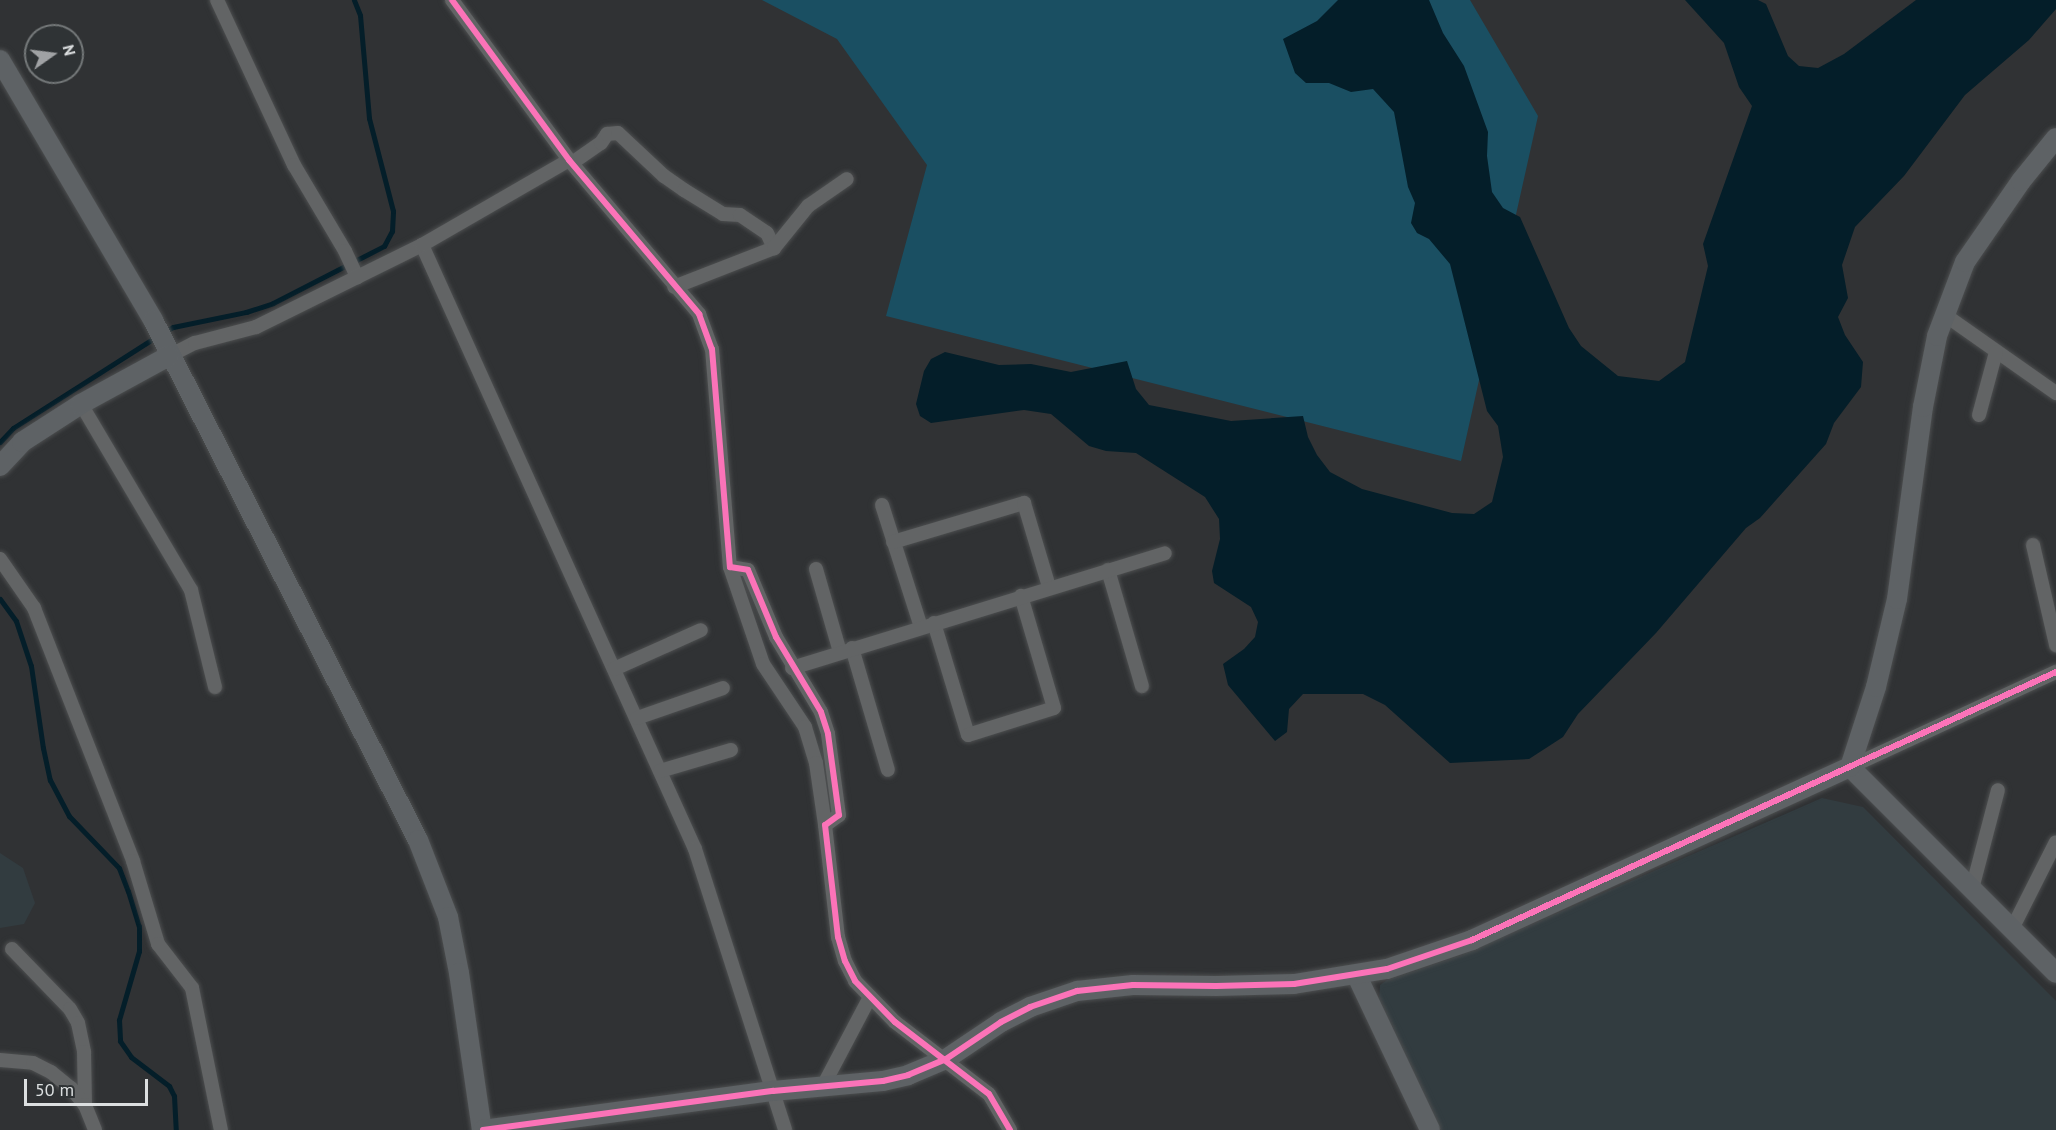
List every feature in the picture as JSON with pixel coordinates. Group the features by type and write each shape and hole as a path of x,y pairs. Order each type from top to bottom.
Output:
{"street":[{"path":"217,0 294,165 345,251 357,278"},
{"path":"452,0 571,162 699,314 712,349 730,567 763,664 805,727 816,763 838,937 855,981 895,1022 989,1094 1010,1130"},
{"path":"0,60 153,320 418,840 448,918 459,973 483,1130 773,1091 884,1081 908,1075 946,1059 1001,1022 1030,1007 1077,991 1133,984 1216,986 1294,984 1357,976 1387,969 1472,940 2056,672"},
{"path":"0,466 22,442 167,351 256,327 357,278 422,245 571,162 601,142 608,134 618,133 678,185 723,214 740,215 767,233 774,248"},
{"path":"1850,767 1876,687 1897,599 1923,407 1937,336 1965,262 2021,181 2056,138"},
{"path":"674,287 774,248 808,206 847,178"},
{"path":"422,245 695,849 785,1130"},
{"path":"1945,315 2056,393"},
{"path":"1979,415 1996,351"},
{"path":"81,404 191,590 215,687"},
{"path":"893,542 1024,503 1049,587"},
{"path":"882,505 893,542 928,625 968,735 1054,708 1021,596"},
{"path":"2033,545 2056,645"},
{"path":"792,668 1165,553"},
{"path":"0,559 34,608 133,861 158,944 192,988 220,1130"},
{"path":"730,567 748,570 776,637 792,668 821,712 828,734 839,815 825,825"},
{"path":"816,569 888,770"},
{"path":"1108,570 1142,686"},
{"path":"614,669 701,630"},
{"path":"637,718 723,688"},
{"path":"660,771 731,750"},
{"path":"1850,767 2056,973"},
{"path":"1972,889 1998,790"},
{"path":"2012,929 2056,842"},
{"path":"12,949 70,1008 78,1023 84,1052 85,1105 94,1130"},
{"path":"1357,976 1430,1130"},
{"path":"823,1086 870,997"},
{"path":"0,1060 33,1064 51,1072 71,1088 85,1105"}],"shaded area":[{"path":"762,0 1470,0 1538,116 1461,461 886,316 927,165 837,39"},
{"path":"1338,0 1429,0 1443,33 1464,66 1488,132 1487,156 1492,192 1503,208 1520,217 1569,328 1581,346 1618,376 1659,381 1685,362 1708,266 1703,244 1752,106 1739,87 1724,43 1685,0 1758,0 1766,4 1788,56 1799,66 1818,68 1844,54 1916,0 2056,0 2056,9 2029,40 1965,95 1904,176 1855,227 1842,265 1848,298 1838,317 1845,335 1863,362 1861,387 1834,423 1826,444 1760,518 1746,528 1656,633 1578,714 1563,737 1529,759 1450,763 1385,705 1363,694 1303,694 1289,709 1287,732 1275,741 1228,685 1223,664 1244,649 1255,637 1258,622 1251,607 1214,583 1212,571 1220,539 1219,519 1205,497 1136,453 1106,451 1089,446 1051,414 1024,410 931,423 920,416 916,404 924,371 931,359 945,352 999,365 1031,364 1071,372 1127,361 1136,389 1149,405 1231,421 1303,416 1308,437 1317,455 1330,472 1362,489 1452,513 1474,514 1492,502 1503,457 1498,426 1487,411 1450,264 1429,239 1417,233 1411,223 1415,203 1408,187 1394,112 1373,89 1351,92 1329,83 1306,83 1295,73 1283,39 1317,21"},
{"path":"1822,798 1863,807 2056,1001 2056,1130 1440,1130 1379,1000 1380,985 1387,980 1461,955"},
{"path":"0,853 23,868 35,903 24,924 0,928"}],"waterway":[{"path":"164,332 173,327 246,312 273,303 384,246 392,231 393,211 369,118 360,15 354,0"},
{"path":"0,442 13,428 156,337"},
{"path":"0,599 16,621 31,666 50,780 69,816 119,868 128,891 139,926 139,951 119,1020 120,1041 131,1057 169,1086 174,1096 176,1130"}],"cycle path":[{"path":"452,0 569,160 699,314 712,349 730,567 748,570 776,637 821,712 828,734 839,815 825,825 838,937 845,961 855,981 895,1022 989,1094 1010,1130"},
{"path":"483,1130 773,1091 883,1081 908,1075 946,1059 1001,1022 1030,1007 1077,991 1133,985 1294,984 1387,969 1472,940 2056,672"}]}
